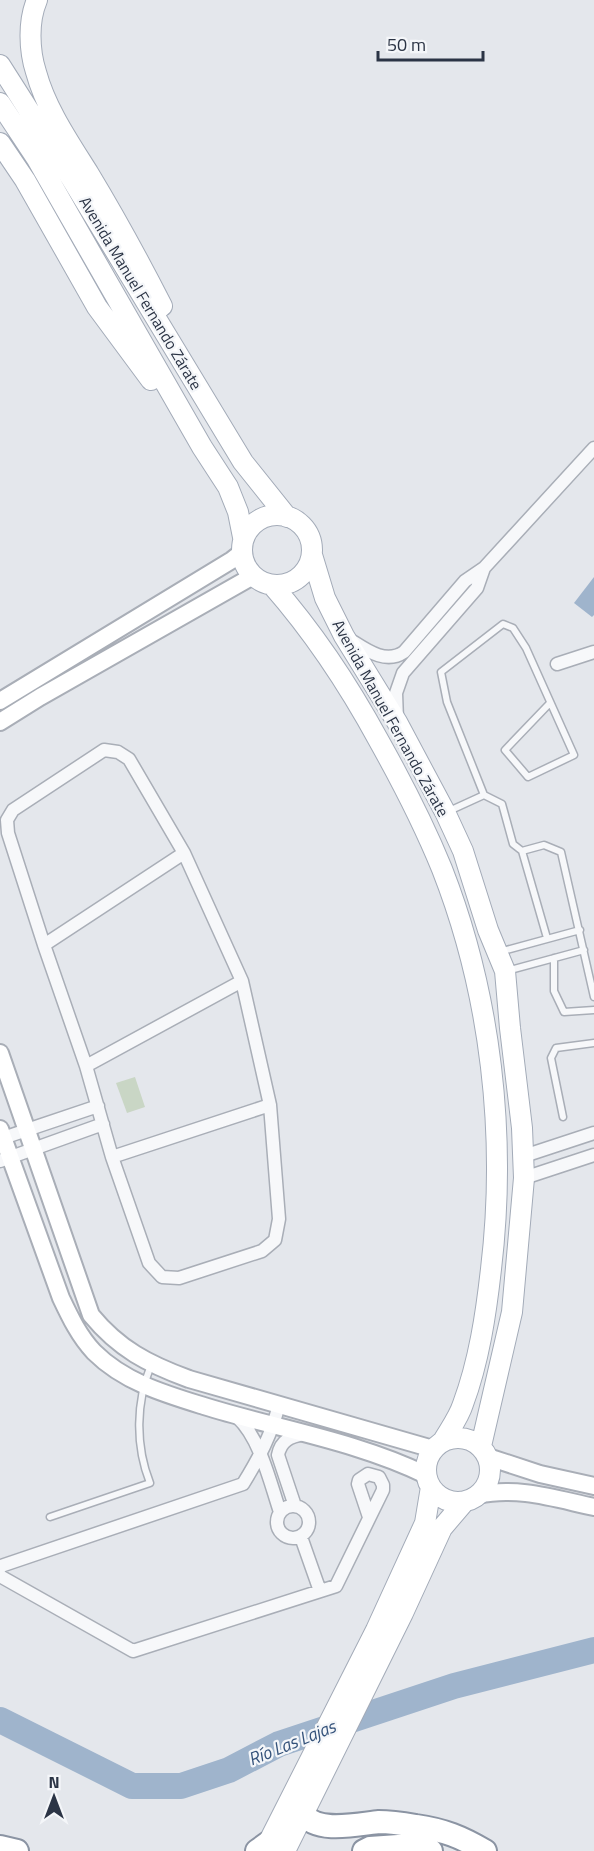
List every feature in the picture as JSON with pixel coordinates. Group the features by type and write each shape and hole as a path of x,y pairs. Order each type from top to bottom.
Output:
{"highway":[{"path":"306,1809 308,1820 312,1822 332,1826 380,1822 417,1826 459,1836 485,1851"},
{"path":"364,1851 370,1848 413,1845 431,1851"},
{"path":"0,1847 17,1851"}],"main road":[{"path":"38,0 33,9 31,38 35,72 52,113 134,250 225,432"},
{"name":"Avenida Manuel Fernando Zárate","path":"0,65 225,432 257,481 287,517"},
{"name":"Avenida Manuel Fernando Zárate","path":"0,102 37,159 202,447 228,487 238,512 242,545"},
{"path":"0,143 25,180 97,307 202,447"},
{"path":"267,517 287,517 304,528 312,545 309,565 294,581 283,585 262,582 247,570 242,545 257,521 267,517"},
{"name":"Avenida Manuel Fernando Zárate","path":"312,555 325,598 344,636 397,722 445,812 463,851 488,930 506,971 524,1156 524,1178 512,1312 484,1452"},
{"name":"Avenida Manuel Fernando Zárate","path":"272,585 301,617 330,658 404,785 442,869 460,922 467,943 485,1027 495,1111 497,1153 494,1244 488,1297 472,1375 463,1407 438,1445"},
{"path":"463,1437 473,1440 484,1452 491,1467 490,1478 485,1488 442,1528 403,1613 306,1809 268,1849 280,1818 376,1630 425,1523 428,1481 426,1466 438,1445 463,1437"},
{"path":"428,1481 446,1500 456,1502 472,1498"}],"street":[{"path":"344,636 385,658 404,652 465,580 484,568 594,448"},
{"path":"0,701 232,560 242,545"},
{"path":"397,722 396,693 408,666 477,588 484,568"},
{"path":"0,722 253,576"},
{"path":"557,664 594,651"},
{"path":"399,655 408,666"},
{"path":"104,750 118,752 129,759 184,853 242,981 270,1105 279,1219 275,1240 262,1251 179,1278 162,1277 149,1263 112,1157 86,1066 44,945 8,833 7,820 13,810 104,750"},
{"path":"44,945 184,853"},
{"path":"86,1066 242,981"},
{"path":"0,1053 92,1315 114,1340 152,1364 189,1379 438,1445"},
{"path":"112,1157 270,1105"},
{"path":"98,1106 1,1136 5,1159 61,1298 70,1318 95,1353 114,1368 143,1385 237,1417 395,1460 428,1481"},
{"path":"5,1159 103,1124"},
{"path":"524,1156 594,1133"},
{"path":"524,1178 594,1155"},
{"path":"0,1569 1,1566 243,1484 274,1426 279,1404"},
{"path":"237,1417 249,1429 280,1512"},
{"path":"295,1506 278,1455 284,1441 293,1436 305,1434"},
{"path":"484,1452 540,1474 594,1486"},
{"path":"472,1498 495,1491 518,1492 594,1507"},
{"path":"295,1506 304,1511 309,1520 308,1529 301,1537 290,1538 280,1533 276,1522 280,1512 287,1507 295,1506"},
{"path":"0,1576 133,1651 336,1586 369,1517"},
{"path":"301,1537 320,1591"}],"lane":[{"path":"547,938 522,851 513,844 502,804 484,795 447,702 441,672 503,624 513,628 526,648 574,755 528,777 505,750 550,703"},
{"path":"445,812 484,795"},
{"path":"522,851 544,845 561,852 594,998"},
{"path":"497,952 580,930"},
{"path":"506,971 584,950"},
{"path":"554,958 554,991 564,1012 594,1010"},
{"path":"563,1117 550,1058 556,1048 594,1043"},
{"path":"50,1517 150,1484 144,1468 139,1432 143,1385 152,1364"}],"green space":[{"path":"135,1077 145,1107 127,1113 116,1083"}],"water":[{"path":"594,577 594,615 592,617 574,603"}],"waterway":[{"name":"Río Las Lajas","path":"0,1720 132,1786 181,1786 229,1770 279,1744 454,1686 594,1650"}]}
